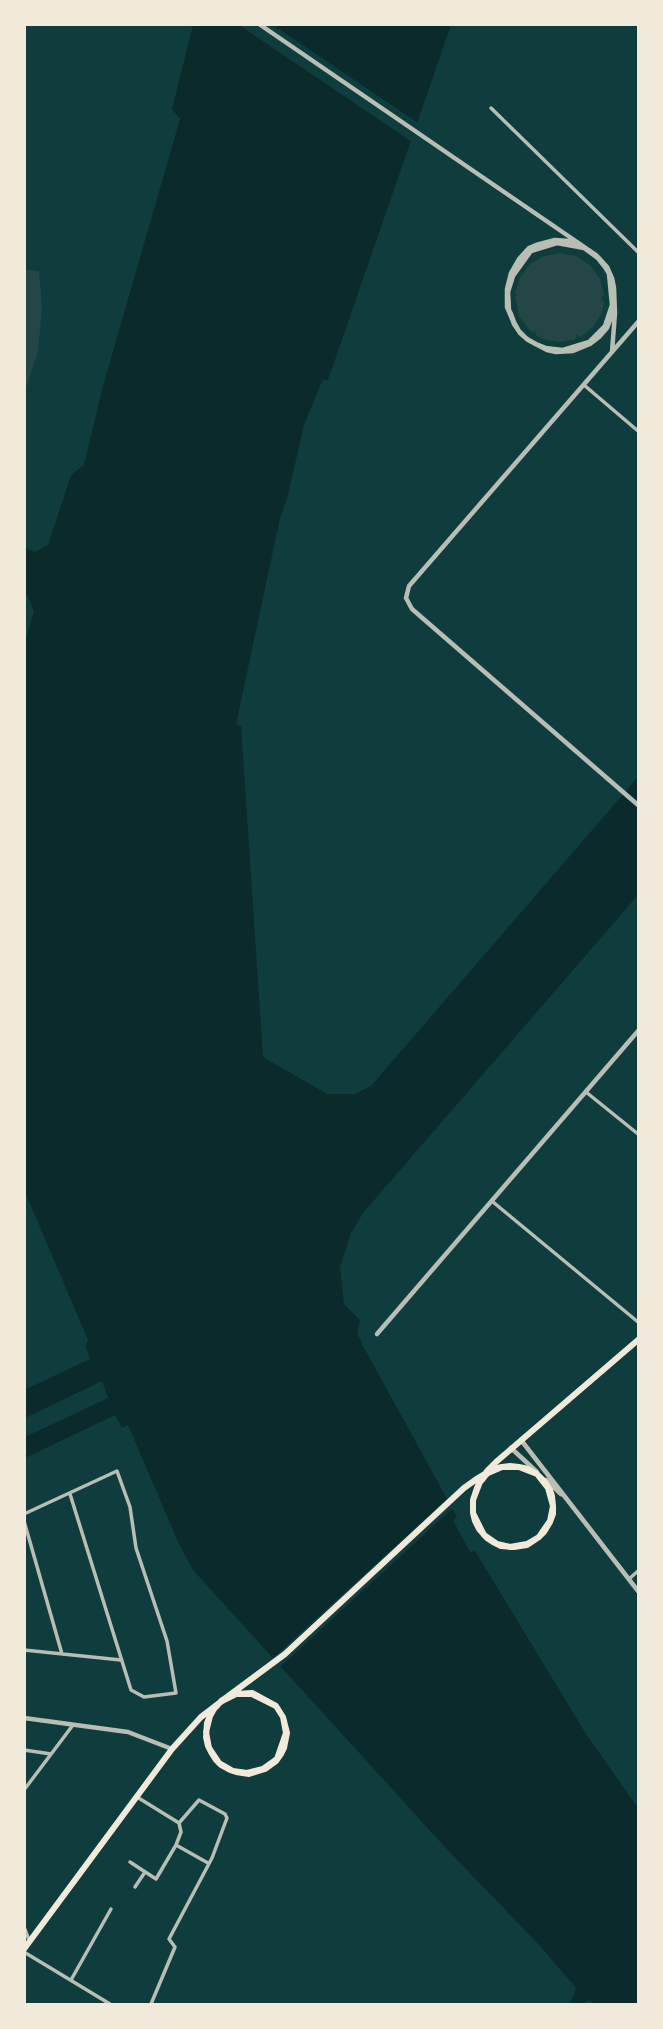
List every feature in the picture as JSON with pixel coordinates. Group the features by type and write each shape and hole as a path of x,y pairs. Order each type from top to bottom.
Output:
{"main road":[{"path":"24,1951 172,1749 201,1717 222,1701 244,1693 267,1699 283,1717 286,1737 278,1759 259,1771 237,1772 217,1760 207,1740 210,1716 222,1701 232,1695 244,1693 252,1693 261,1695 271,1701 276,1706 280,1711 286,1723 287,1733 286,1742 278,1759 262,1771 246,1774 239,1773 224,1767 219,1763 212,1755 206,1740 207,1723 210,1716 214,1709 217,1706 221,1701 267,1669 464,1488 478,1478 488,1472 493,1469 510,1466 519,1466 539,1475 547,1485 552,1496 553,1510 548,1526 539,1537 531,1543 523,1546 514,1547 506,1547 490,1540 481,1532 477,1525 474,1517 472,1508 475,1492 479,1483 482,1480 485,1476 488,1473 495,1469 512,1466 534,1473 549,1490 553,1510 546,1529 531,1542 510,1547 490,1540 479,1528 473,1508 475,1492 480,1482 487,1471 639,1340"}],"street":[{"path":"259,24 596,255 604,265 609,274 611,284 610,315 605,326 589,342 563,350 545,348 535,344 526,338 518,330 513,321 507,307 507,289 511,273 519,259 529,248 555,240 569,241 582,246 590,251 597,257 606,267 610,275 612,285 613,306 606,327 598,336 581,347 565,351 556,351 546,348 536,344 527,339 519,331 514,322 510,314 508,308 507,299 508,290 520,260 537,246 563,242 570,242 583,247 591,252 598,257 607,267 611,276 614,286 614,296 614,306 607,328 599,337 582,349 565,352 547,350 528,340 520,333 514,324 511,316 509,310 508,295 516,270 531,251 557,243 571,244 592,254 607,269 614,288 615,313 612,352"},
{"path":"491,108 639,252"},
{"path":"639,322 409,586 406,598 412,610 639,804"},
{"path":"584,385 639,431"},
{"path":"377,1335 639,1031"},
{"path":"586,1092 639,1134"},
{"path":"493,1202 639,1322"},
{"path":"521,1440 639,1591"},
{"path":"512,1448 571,1504"},
{"path":"24,1514 117,1471 130,1507 136,1548 167,1641 177,1693 144,1697 131,1690 70,1494"},
{"path":"24,1521 62,1654"},
{"path":"629,1579 639,1572"},
{"path":"24,1650 121,1660"},
{"path":"24,1718 128,1732 172,1749"},
{"path":"24,1790 73,1725"},
{"path":"24,1751 51,1754"},
{"path":"130,1861 158,1878 181,1832 179,1823 137,1797"},
{"path":"151,2004 175,1947 169,1938 209,1864 226,1822 225,1814 197,1800 179,1823"},
{"path":"176,1845 209,1864"},
{"path":"135,1887 145,1872"},
{"path":"71,1980 111,1909"},
{"path":"24,1927 30,1942"},
{"path":"24,1951 110,2004"}],"shaded area":[{"path":"193,25 451,25 328,380 323,379 304,425 280,518 236,724 241,726 263,1057 327,1094 355,1094 371,1086 638,777 638,895 363,1213 351,1233 340,1267 344,1304 360,1320 357,1333 457,1517 453,1520 470,1552 475,1551 586,1734 638,1808 638,2004 595,2004 589,2000 582,2004 570,2003 576,1988 540,1946 444,1846 193,1570 179,1544 128,1425 122,1428 115,1415 25,1458 25,1437 108,1398 102,1381 25,1418 24,1390 90,1359 86,1347 88,1340 25,1192 24,645 34,611 25,594 25,548 35,552 48,545 71,475 84,465 103,386 180,119 172,109"},
{"path":"560,253 576,256 590,265 600,279 604,295 601,298 604,303 594,326 581,337 576,335 576,339 559,342 543,339 536,335 535,331 533,333 529,330 519,316 515,296 518,296 515,293 520,278 529,265 544,256"},
{"path":"25,270 39,271 42,308 38,351 25,391"}],"pier":[{"path":"239,25 273,25 421,125 415,144"},
{"path":"450,1496 455,1506 278,1669 271,1660"}]}
